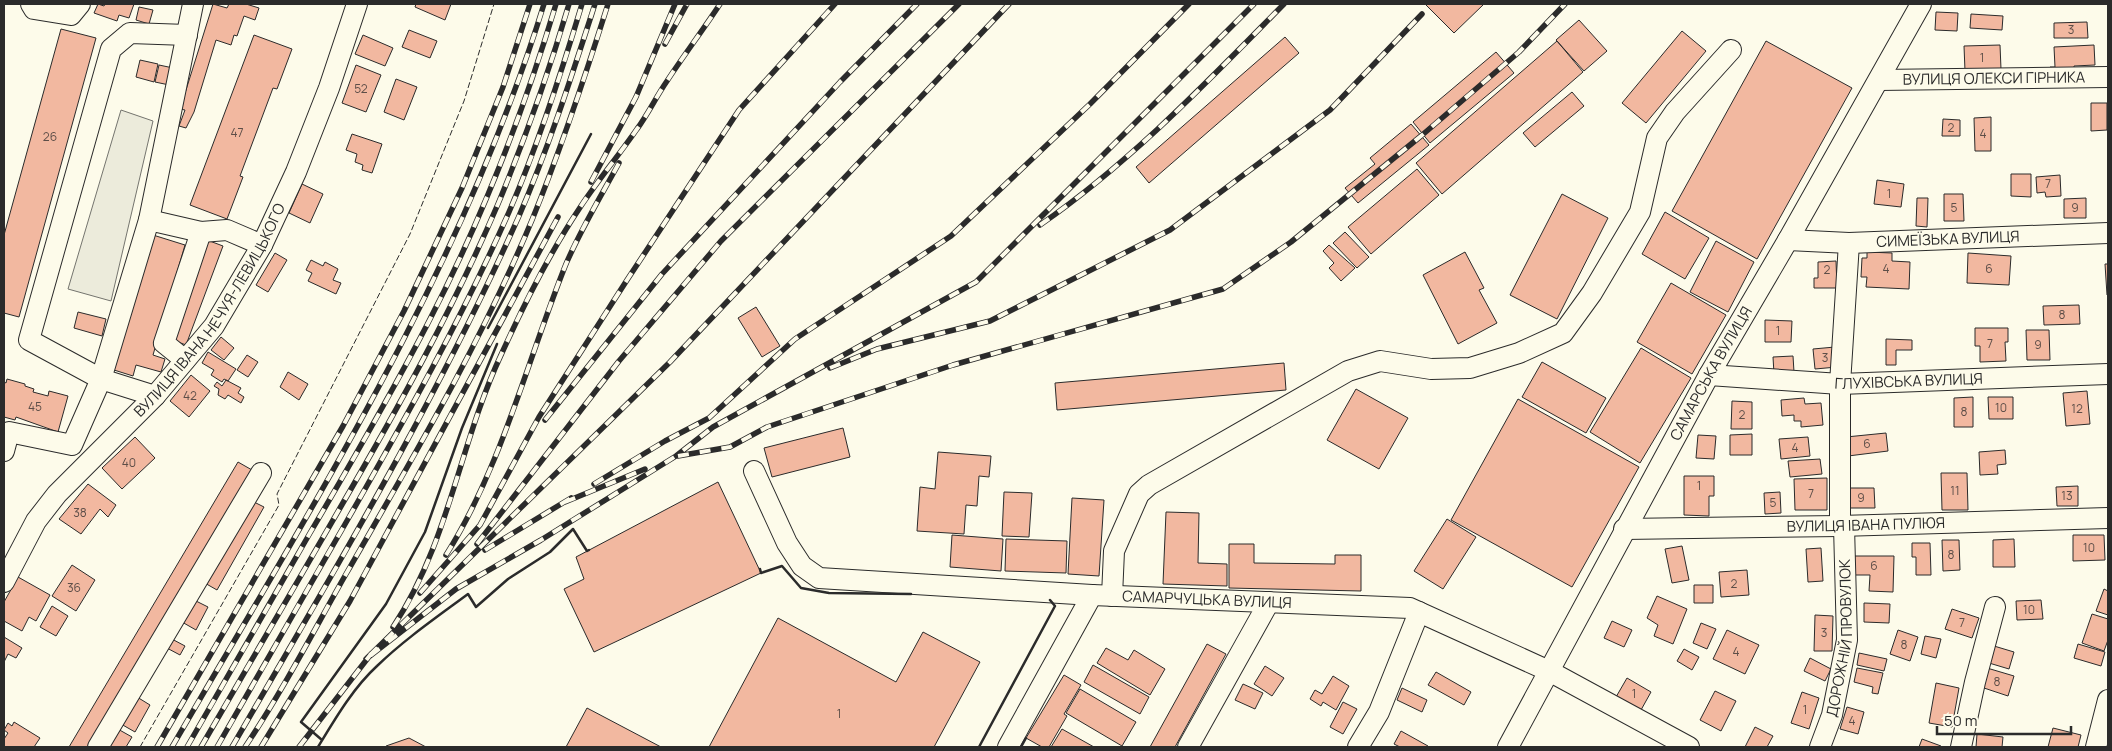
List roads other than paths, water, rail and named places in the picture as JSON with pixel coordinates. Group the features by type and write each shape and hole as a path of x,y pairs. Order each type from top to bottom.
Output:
{"street":[{"path":"31,4 34,9 71,15 80,4"},
{"path":"4,451 9,432 72,445 101,379 149,220 193,4"},
{"name":"ВУЛИЦЯ ІВАНА НЕЧУЯ-ЛЕВИЦЬКОГО","path":"4,582 36,521 57,494 156,396 214,326 262,245 296,172 329,88 357,4"},
{"name":"САМАРСЬКА ВУЛИЦЯ","path":"1508,747 1624,529 1709,375 1788,240 1921,4"},
{"path":"156,396 101,379 29,340 111,49 130,33 187,34"},
{"path":"1112,596 1114,551 1139,494 1149,484 1348,371 1380,361 1431,369 1470,368 1519,353 1563,333 1592,293 1640,212 1657,138 1675,112 1731,50"},
{"name":"ВУЛИЦЯ ОЛЕКСИ ГІРНИКА","path":"1879,80 2108,77"},
{"path":"149,220 201,232 227,230 262,245"},
{"path":"186,360 164,344 201,232"},
{"name":"СИМЕЇЗЬКА ВУЛИЦЯ","path":"1788,240 1849,243 2108,232"},
{"name":"ДОРОЖНІЙ ПРОВУЛОК","path":"1820,747 1832,714 1847,640 1842,526 1840,384 1849,243"},
{"name":"ГЛУХІВСЬКА ВУЛИЦЯ","path":"1709,375 1840,384 2108,374"},
{"name":"САМАРЧУЦЬКА ВУЛИЦЯ","path":"754,472 788,543 802,566 819,578 1092,595 1410,608 1549,671 1689,747"},
{"path":"98,747 261,473"},
{"name":"ВУЛИЦЯ ІВАНА ПУЛЮЯ","path":"1624,529 1842,526 2108,518"},
{"path":"1008,747 1092,595"},
{"path":"1188,747 1269,602"},
{"path":"1961,747 1975,682 1995,607"},
{"path":"1358,747 1379,712 1419,612"},
{"path":"2096,747 2108,700"}],"railway":[{"path":"157,747 343,426 404,311 462,188 503,87 530,4"},
{"path":"172,747 329,477 427,293 471,199 510,102 544,4"},
{"path":"187,747 370,430 413,352 446,286 482,208 515,127 556,4"},
{"path":"201,747 424,359 498,204 545,80 569,4"},
{"path":"217,747 391,444 472,291 509,212 530,161 582,4"},
{"path":"232,747 383,485 454,352 487,285 519,216 540,164 595,4"},
{"path":"245,747 285,683 445,400 491,311 532,220 553,167 608,4"},
{"path":"591,182 636,97 675,4"},
{"path":"665,44 687,4"},
{"path":"393,627 412,595 428,562 487,389 501,355 538,279 581,206 641,123 667,81 720,4"},
{"path":"420,593 480,525 539,417 739,110 835,4"},
{"path":"545,420 662,274 840,82 917,4"},
{"path":"477,544 619,361 721,241 959,4"},
{"path":"1009,4 670,362 366,659 456,589 541,540 676,456 713,427 976,282 1254,4"},
{"path":"594,484 665,441 709,418 795,339 951,236 1090,104 1189,4"},
{"path":"1040,225 1106,175 1137,148 1197,92 1284,4"},
{"path":"678,456 730,447 767,427 953,365 1223,289 1291,242 1421,136 1519,52 1565,4"},
{"path":"830,368 877,349 990,321 1170,230 1330,110 1422,14"},
{"path":"446,555 466,521 483,486 566,264 619,163"},
{"path":"261,747 350,601 558,217"},
{"path":"565,502 645,469"},
{"path":"485,550 571,498"},
{"path":"299,747 371,654"}]}
